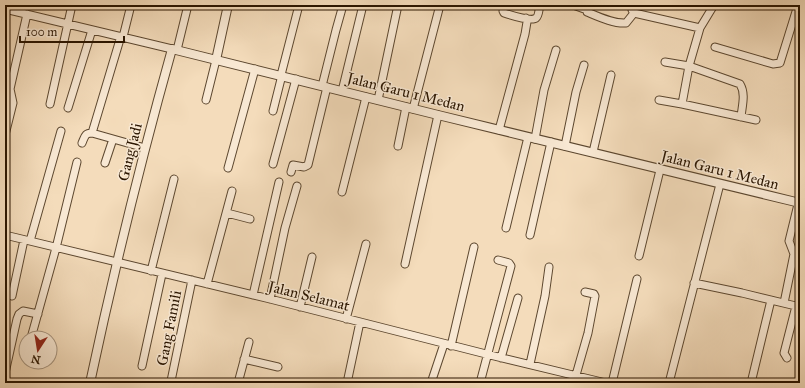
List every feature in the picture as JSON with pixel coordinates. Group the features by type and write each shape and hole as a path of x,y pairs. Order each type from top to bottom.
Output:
{"street":[{"path":"50,104 72,5"},
{"path":"92,133 131,5"},
{"path":"174,49 188,5"},
{"path":"206,100 228,5"},
{"path":"273,111 299,5"},
{"path":"291,172 293,165 304,167 308,165 336,30 343,5"},
{"path":"342,91 363,5"},
{"path":"378,100 398,5"},
{"path":"398,146 440,5"},
{"path":"504,5 504,13 526,18 536,18 540,5"},
{"path":"573,5 587,10 587,12 598,17 622,23 626,23 634,13"},
{"path":"632,5 632,10 634,13"},
{"path":"682,104 689,66 700,28 714,5"},
{"path":"715,47 773,64 780,63 798,5"},
{"name":"Jalan Garu 1 Medan","path":"9,8 67,24 281,75 660,170 799,200"},
{"path":"634,13 700,28"},
{"path":"5,135 13,103 10,89 27,14"},
{"path":"499,130 525,34 527,22 526,18"},
{"path":"68,108 92,30"},
{"name":"Gang Jadi","path":"90,383 116,263 145,148 174,49"},
{"path":"506,228 556,50"},
{"path":"665,62 689,66 740,84 743,89 744,96 741,117"},
{"path":"565,146 576,92 584,65"},
{"path":"228,168 255,69"},
{"path":"593,152 611,75"},
{"path":"274,164 296,79"},
{"path":"342,192 366,97"},
{"path":"659,100 756,120"},
{"path":"405,264 438,115"},
{"path":"12,296 27,241 61,131"},
{"path":"82,143 85,135 87,133 92,133 145,148"},
{"path":"105,163 113,139"},
{"path":"530,235 551,142"},
{"path":"33,330 56,248 77,162"},
{"path":"639,256 660,170"},
{"path":"151,272 174,179"},
{"path":"253,295 279,182"},
{"path":"669,383 720,184"},
{"path":"270,299 285,228 297,186"},
{"path":"207,284 232,191"},
{"path":"784,303 794,254 788,241 799,200"},
{"path":"226,213 250,219"},
{"name":"Jalan Selamat","path":"5,236 151,272 192,280 270,299 448,345 606,383"},
{"path":"346,319 366,244"},
{"path":"431,383 448,345 474,247"},
{"path":"300,307 312,257"},
{"path":"480,383 486,354 511,266 510,264 498,260"},
{"path":"530,364 545,296 549,267"},
{"path":"142,366 162,274"},
{"path":"612,383 636,278"},
{"name":"Gang Famili","path":"171,381 192,280"},
{"path":"694,283 798,307 784,353 787,358"},
{"path":"576,375 588,333 595,296 594,294 585,292"},
{"path":"501,358 518,298"},
{"path":"751,383 771,300"},
{"path":"5,373 19,314 23,311 38,314"},
{"path":"347,383 360,322"},
{"path":"238,383 249,342"},
{"path":"244,359 278,367"}]}
